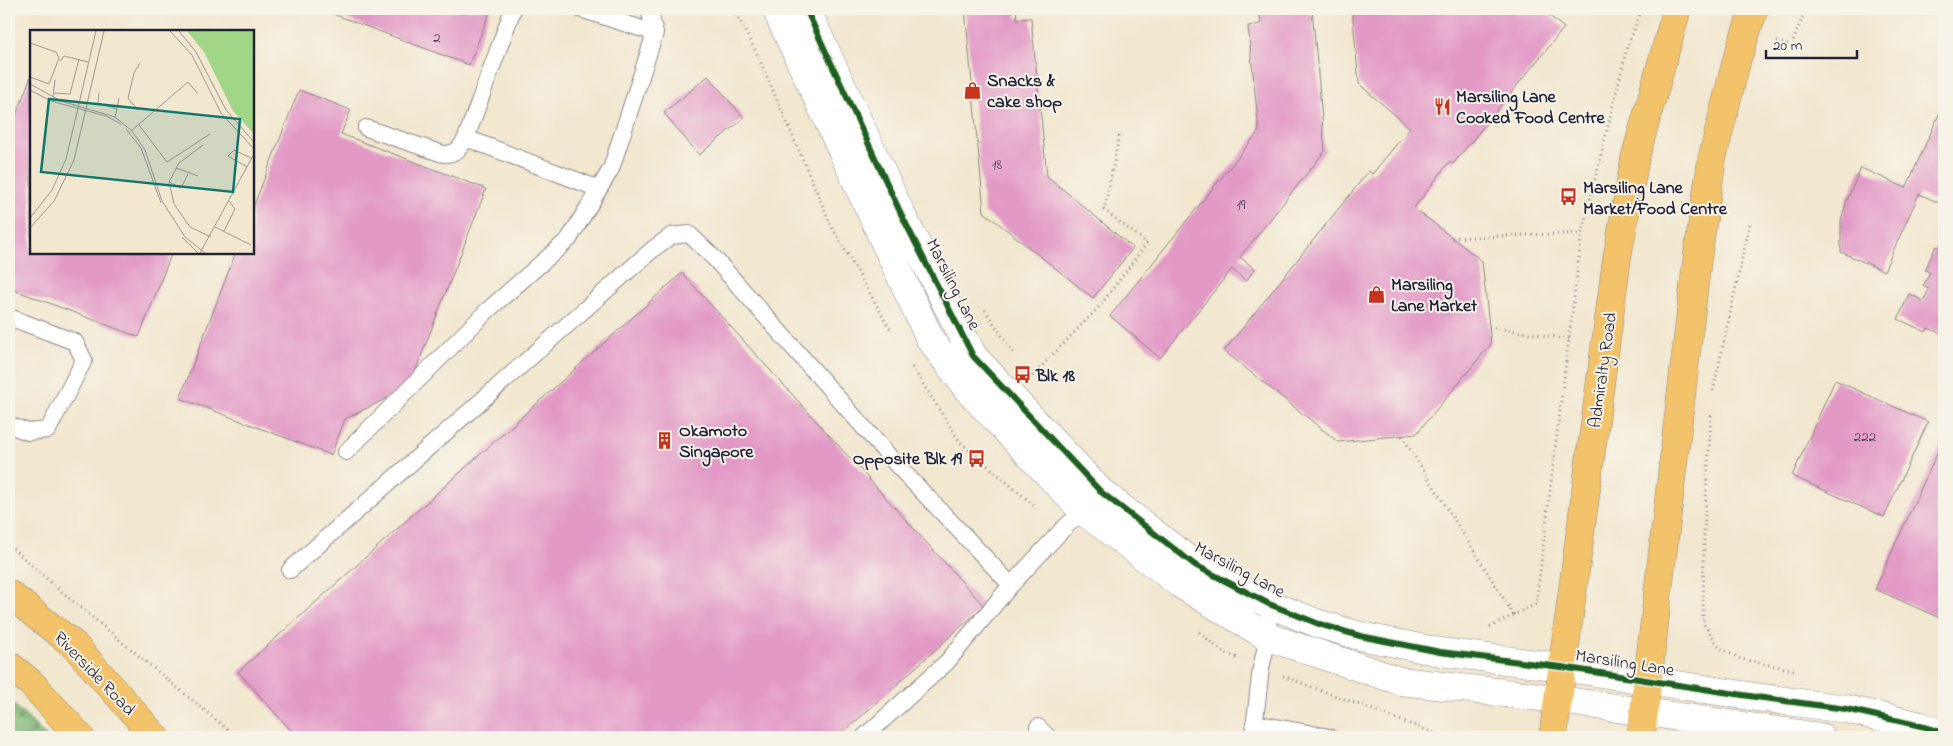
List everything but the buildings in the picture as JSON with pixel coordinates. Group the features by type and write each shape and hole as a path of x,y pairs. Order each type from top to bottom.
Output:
{"main road":[{"name":"Admiralty Road","path":"1553,737 1617,258 1635,158 1677,9"},
{"path":"1642,724 1697,260 1712,159 1737,59 1754,9"},
{"name":"Riverside Road","path":"9,594 74,645 156,737"},
{"path":"9,665 32,684 80,737"}],"street":[{"path":"776,9 877,229 930,339 968,390 1082,511 1180,584 1268,637 1400,681 1558,700 1642,724 1821,737"},
{"name":"Marsiling Lane","path":"806,9 902,216 973,356 1101,492 1195,565 1269,604 1319,624 1360,636 1440,652 1561,667 1846,709 1928,732"},
{"path":"877,229 902,216"}],"lane":[{"path":"366,128 443,154 452,154 459,150 466,138 513,9"},
{"path":"580,9 655,33"},
{"path":"346,452 488,310 569,239 611,168 655,33 649,9"},
{"path":"466,138 599,189"},
{"path":"290,570 653,249 671,236 689,234 715,259 896,464 1011,584"},
{"path":"9,316 75,342 84,360 48,430 28,432 9,425"},
{"path":"864,737 947,662 1011,584 1101,492"},
{"path":"1269,604 1268,637 1261,668 1254,730 1329,737"}],"path":[{"path":"1481,628 1490,627 1536,604 1582,233 1627,48 1642,9"},
{"path":"1777,42 1791,46 1806,9"},
{"path":"1030,378 1100,306 1147,243 1104,210 1120,133"},
{"path":"1712,398 1750,223"},
{"path":"1452,238 1582,233"},
{"path":"1489,327 1569,339"},
{"path":"1711,408 1704,532 1703,623 1720,648 1741,659 1798,671"},
{"path":"1402,436 1514,615"},
{"path":"9,545 56,588 227,729 234,737"},
{"path":"9,731 15,737"}],"green space":[{"path":"9,700 47,737 9,737"}],"cycle path":[{"path":"806,9 902,216 973,356 1101,492 1195,565 1269,604 1319,624 1360,636 1440,652 1561,667 1846,709 1944,733"}],"place":[{"name":"Snacks & cake shop","path":"973,90"},
{"name":"Marsiling Lane Cooked Food Centre","path":"1442,106"},
{"name":"Marsiling Lane Market/Food Centre","path":"1569,197"},
{"name":"Marsiling Lane Market","path":"1377,294"},
{"name":"Blk 18","path":"1022,375"},
{"name":"Okamoto Singapore","path":"665,440"},
{"name":"Opposite Blk 19","path":"976,458"}]}
